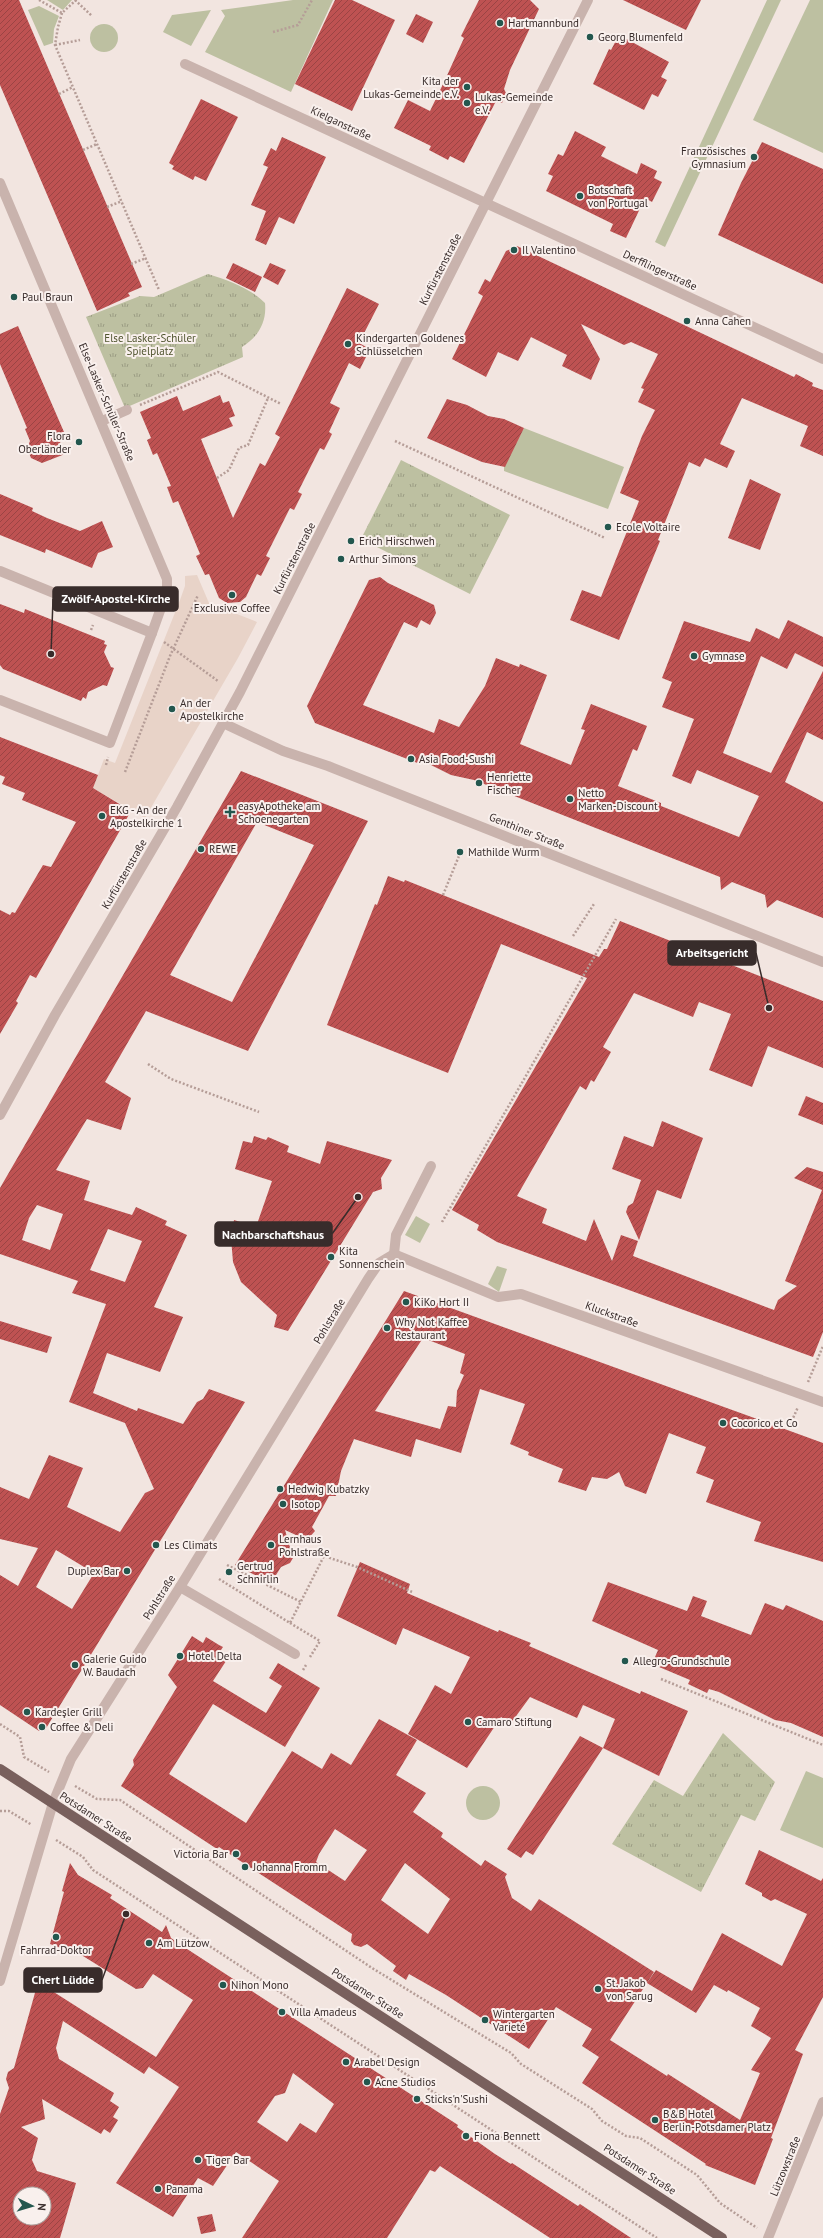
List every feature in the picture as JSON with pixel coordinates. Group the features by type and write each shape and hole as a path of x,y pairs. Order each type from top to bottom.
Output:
{"main road":[{"name":"Potsdamer Straße","path":"0,1769 722,2238"}],"street":[{"name":"Kurfürstenstraße","path":"0,1115 223,723 588,0"},
{"name":"Kielganstraße","path":"185,64 486,204"},
{"name":"Else-Lasker-Schüler-Straße","path":"0,183 102,421 167,579 167,591 152,633"},
{"name":"Derfflingerstraße","path":"486,204 823,359"},
{"path":"102,421 127,410"},
{"path":"0,571 152,633 110,743 0,700"},
{"name":"Genthiner Straße","path":"223,723 283,751 328,766 823,962"},
{"path":"394,1254 396,1235 431,1166"},
{"name":"Kluckstraße","path":"394,1254 498,1298 521,1294 822,1401"},
{"name":"Pohlstraße","path":"0,1981 53,1803 71,1759 180,1587 368,1279 379,1263 394,1254"},
{"path":"180,1587 295,1654"},
{"name":"Lützowstraße","path":"768,2238 823,2102"}],"path":[{"path":"39,0 62,13"},
{"path":"92,16 75,0 62,13 55,45 159,290"},
{"path":"272,32 298,25 312,0"},
{"path":"55,45 80,40"},
{"path":"59,94 73,87"},
{"path":"83,150 97,144"},
{"path":"107,207 122,201"},
{"path":"131,264 146,258"},
{"path":"127,410 218,372 281,404"},
{"path":"217,478 229,470 239,448 248,445 268,398"},
{"path":"395,441 605,538"},
{"path":"125,772 174,648 198,594"},
{"path":"174,648 218,681"},
{"path":"443,895 461,851"},
{"path":"573,936 594,904"},
{"path":"442,1222 616,919"},
{"path":"148,1064 172,1079 259,1112"},
{"path":"814,1368 823,1346"},
{"path":"290,1623 324,1556 357,1567 412,1592"},
{"path":"228,1565 301,1602"},
{"path":"219,1579 320,1641 303,1670"},
{"path":"661,1679 823,1745"},
{"path":"0,1724 20,1737 24,1757 34,1763"},
{"path":"91,1796 120,1800 372,1968 440,2011 452,2015 511,2054 521,2064 592,2109 602,2121 626,2136 640,2138 697,2175 720,2203 738,2215"},
{"path":"0,1811 12,1812"},
{"path":"77,1854 93,1870 657,2238"}],"green space":[{"path":"47,0 72,0 63,10"},
{"path":"293,0 333,0 291,92 205,52 225,16 221,10"},
{"path":"767,0 781,0 665,247 655,242"},
{"path":"810,0 823,0 823,153 753,120"},
{"path":"39,6 59,16 54,29 53,43 44,46 28,10"},
{"path":"211,10 191,46 163,32 172,15"},
{"path":"104,24 114,28 118,38 114,48 104,52 94,48 90,38 94,28"},
{"name":"Else Lasker-Schüler Spielplatz","path":"208,274 246,289 265,303 263,323 253,339 242,347 243,357 125,408 86,317 140,296 154,297"},
{"path":"524,428 624,467 608,509 504,471 504,467"},
{"path":"401,460 510,515 470,594 361,539"},
{"path":"416,1216 430,1224 420,1243 405,1235"},
{"path":"497,1266 507,1269 499,1292 488,1284"},
{"path":"723,1733 775,1782 755,1821 741,1815 701,1892 612,1844 654,1780 683,1796"},
{"path":"806,1771 823,1778 823,1848 780,1830"},
{"path":"483,1786 495,1791 500,1803 495,1815 483,1820 471,1815 466,1803 471,1791"}],"shaded area":[{"name":"An der Apostelkirche","path":"197,575 209,603 257,622 238,658 145,818 93,788 104,759 115,763 180,600 185,586 185,576"}],"building":[{"path":"0,0 19,0 142,287 128,293 130,296 97,311 0,85"},
{"path":"335,0 352,0 395,20 352,111 295,84"},
{"name":"Lukas-Gemeinde e.V.","path":"479,0 530,0 539,9 510,70 504,89 506,93 502,103 495,103 464,163 450,156 448,160 429,150 431,146 394,128 408,100 430,111 464,38 461,36"},
{"path":"623,0 701,0 686,30"},
{"path":"416,14 433,22 423,43 406,34"},
{"path":"619,35 669,62 661,77 667,80 658,97 652,94 644,110 593,84 609,49 611,50"},
{"path":"201,99 238,117 206,181 195,176 193,180 172,169 174,166 169,163"},
{"path":"575,131 606,147 601,156 637,174 641,163 657,171 654,178 662,182 652,202 645,198 626,238 610,231 613,224 546,191 553,176 548,174 558,154 563,156"},
{"path":"282,137 326,157 294,224 279,217 266,245 255,240 266,211 251,205 268,167 263,165 271,148 276,151"},
{"path":"762,142 823,169 823,284 718,235 741,183"},
{"path":"517,246 794,377 796,374 813,383 812,386 823,390 823,456 800,446 808,426 742,398 720,444 735,451 727,468 705,458 700,467 689,462 658,540 660,541 619,640 570,620 582,590 601,597 639,501 620,493 642,436 655,410 638,402 644,389 641,388 658,354 631,342 624,345 581,324 600,359 591,380 562,366 567,355 531,337 518,361 498,352 486,377 452,359 483,296 478,293 485,279 490,282 506,251"},
{"path":"233,263 262,277 255,292 226,278"},
{"path":"270,263 286,270 278,285 263,277"},
{"path":"347,288 379,304 359,343 370,349 360,369 349,363 330,403 340,408 329,432 332,434 324,450 320,448 298,492 302,494 294,510 290,508 266,556 270,558 261,576 257,574 246,597 240,602 227,603 219,598 209,574 205,575 196,556 200,554 178,501 173,503 167,487 171,486 157,453 153,455 147,440 151,438 140,412 177,396 183,411 220,395 223,403 229,401 235,416 229,418 233,426 201,439 233,518 260,463 265,466 280,437 275,434"},
{"path":"18,326 64,432 60,442 65,454 42,463 31,458 27,448 30,441 25,429 27,428 0,364 0,334"},
{"path":"447,399 467,405 488,416 504,419 524,428 505,467 482,462 427,438"},
{"path":"750,479 781,494 760,550 728,538"},
{"path":"0,494 33,508 32,511 47,518 80,531 102,521 113,547 98,553 92,568 46,549 45,553 0,535"},
{"path":"380,577 388,583 434,605 436,613 430,625 421,620 417,628 404,622 363,705 434,733 439,719 459,727 485,686 496,658 519,667 520,664 547,675 520,744 571,765 585,730 581,729 591,704 647,726 637,751 633,749 618,786 661,803 661,806 739,837 759,796 697,770 691,784 672,776 694,719 662,707 672,682 662,678 684,621 750,642 756,628 779,639 788,620 823,637 823,667 795,653 787,669 761,656 723,753 771,773 823,671 823,740 807,732 785,782 823,802 823,918 777,900 767,908 765,895 732,882 721,890 720,877 474,780 451,775 421,760 420,764 315,723 307,706 369,580"},
{"path":"0,604 24,613 25,609 105,641 104,644 107,645 104,652 111,667 114,668 107,686 103,685 88,692 86,699 83,697 81,701 3,669 0,665"},
{"path":"0,737 98,775 93,788 131,811 36,978 30,975 16,1001 18,1003 0,1034 0,910 10,915 12,912 15,913 43,865 51,867 76,822 22,800 25,793 2,784 5,777 0,775"},
{"path":"241,771 368,821 248,1051 146,1011 105,1082 131,1098 121,1130 87,1119 56,1170 90,1181 84,1200 132,1215 136,1207 167,1221 165,1225 187,1235 154,1307 183,1317 160,1372 107,1353 93,1393 137,1411 138,1408 183,1424 197,1402 203,1399 209,1389 245,1402 45,1730 39,1731 0,1705 0,1575 18,1586 38,1548 0,1539 0,1487 29,1499 49,1455 83,1468 67,1507 120,1532 145,1493 154,1489 125,1423 69,1402 106,1304 72,1293 78,1281 0,1254 0,1188","holes":["257,822 314,845 232,1002 170,975","37,1205 63,1214 50,1250 22,1240 29,1218","108,1229 142,1241 125,1282 90,1270","56,1550 94,1573 72,1609 36,1587"]},
{"path":"388,876 404,882 405,880 599,957 604,949 607,949 620,921 823,1001 823,1068 768,1046 752,1087 709,1070 731,1014 699,1002 693,1017 634,993 603,1047 611,1052 594,1082 591,1080 586,1090 580,1086 517,1196 547,1209 542,1223 586,1241 594,1219 612,1261 621,1235 638,1241 633,1256 774,1310 778,1300 797,1286 785,1281 822,1190 794,1178 807,1167 823,1172 823,1332 813,1357 497,1242 477,1230 479,1225 452,1210 587,978 501,944 448,1073 327,1025 375,904 377,905"},
{"path":"806,1096 823,1103 823,1125 798,1115"},
{"path":"662,1121 703,1138 681,1199 657,1190 639,1240 626,1212 628,1206 633,1203 641,1180 612,1169 624,1136 653,1147"},
{"path":"254,1136 266,1140 268,1137 289,1146 287,1152 320,1164 327,1141 392,1160 381,1178 382,1189 373,1192 288,1331 274,1327 277,1315 241,1282 233,1262 231,1238 234,1220 256,1227 272,1181 235,1169 243,1141 252,1143"},
{"path":"404,1291 823,1443 823,1562 754,1541 761,1522 706,1502 714,1480 696,1473 706,1447 669,1433 646,1494 625,1486 619,1472 607,1479 592,1477 586,1491 558,1482 563,1469 528,1455 529,1452 510,1444 525,1404 480,1389 461,1453 416,1439 411,1457 354,1439 341,1471 336,1496 329,1496 312,1527 315,1531 307,1540 285,1530 293,1558 290,1563 281,1567 271,1583 235,1565","holes":["423,1338 465,1354 460,1373 464,1375 457,1391 456,1407 448,1406 440,1429 375,1411"]},
{"path":"0,1321 52,1337 47,1353 0,1339"},
{"path":"360,1562 410,1584 407,1593 498,1632 499,1630 531,1643 529,1646 640,1694 641,1691 688,1711 659,1776 603,1748 615,1719 583,1705 577,1718 530,1697 511,1723 501,1717 467,1768 408,1734 435,1685 451,1694 470,1657 403,1628 396,1645 337,1616"},
{"path":"608,1582 687,1611 693,1596 707,1601 701,1616 751,1635 765,1603 783,1610 786,1605 823,1621 823,1737 791,1723 775,1720 719,1692 709,1689 707,1693 688,1684 690,1680 652,1664 658,1650 592,1621"},
{"path":"192,1636 203,1643 206,1637 223,1647 219,1653 228,1658 213,1681 266,1713 282,1686 269,1678 278,1663 320,1688 285,1747 213,1704 169,1774 246,1823 292,1751 322,1769 331,1753 351,1765 379,1719 417,1740 396,1775 426,1793 413,1812 443,1833 441,1837 481,1866 485,1860 507,1874 505,1877 512,1898 531,1911 539,1899 654,1972 610,2040 667,2076 668,2074 740,2120 760,2073 751,2070 771,2038 751,2026 760,2008 728,1990 727,1992 714,1985 696,2013 647,1983 656,1970 692,1991 722,1933 782,1966 807,1914 775,1899 771,1901 762,1896 762,1893 745,1884 759,1850 821,1881 823,1878 823,1997 795,2050 803,2054 755,2185 705,2165 706,2164 582,2083 599,2057 582,2046 592,2029 556,2007 529,2049 446,1995 409,1974 406,1980 393,1971 396,1966 367,1944 361,1947 354,1945 351,1941 352,1934 219,1847 217,1849 121,1786 134,1765 133,1760 177,1687 168,1675","holes":["335,1829 367,1850 345,1881 316,1862 319,1854","405,1863 450,1899 428,1934 381,1900"]},
{"path":"580,1736 603,1748 533,1855 526,1851 521,1858 507,1849"},
{"path":"70,1863 78,1875 112,1895 110,1898 162,1932 166,1925 171,1938 184,1947 458,2125 457,2127 495,2154 511,2164 512,2163 578,2206 580,2204 631,2238 550,2238 440,2166 435,2172 430,2170 387,2238 242,2238 279,2181 236,2152 213,2186 198,2178 173,2217 116,2183 179,2087 149,2067 150,2065 144,2074 63,2021 56,2048 59,2059 114,2093 110,2101 119,2107 113,2117 118,2120 110,2133 104,2129 101,2134 42,2099 45,2119 21,2127 38,2138 32,2160 37,2171 76,2183 60,2238 0,2238 0,2114 9,2088 6,2079 8,2072 14,2068 38,1982 156,2057 193,2000 153,1974 143,1988 136,1989 83,1956 50,1944 64,1892 62,1891","holes":["293,2073 334,2104 316,2133 300,2123 287,2142 257,2122 275,2096 285,2093"]},
{"path":"212,2214 216,2231 201,2234 197,2217"}],"place":[{"name":"Hartmannbund","path":"500,23"},
{"name":"Georg Blumenfeld","path":"590,37"},
{"name":"Kita der Lukas-Gemeinde e.V.","path":"467,87"},
{"name":"Lukas-Gemeinde e.V.","path":"467,103"},
{"name":"Französisches Gymnasium","path":"754,157"},
{"name":"Botschaft von Portugal","path":"580,196"},
{"name":"Il Valentino","path":"514,250"},
{"name":"Paul Braun","path":"14,297"},
{"name":"Anna Cahen","path":"687,321"},
{"name":"Kindergarten Goldenes Schlüsselchen","path":"348,344"},
{"name":"Flora Oberländer","path":"79,442"},
{"name":"Ecole Voltaire","path":"608,527"},
{"name":"Erich Hirschweh","path":"351,541"},
{"name":"Arthur Simons","path":"341,559"},
{"name":"Exclusive Coffee","path":"232,595"},
{"name":"Zwölf-Apostel-Kirche","path":"51,654"},
{"name":"Gymnase","path":"694,656"},
{"name":"An der Apostelkirche","path":"172,709"},
{"name":"Asia Food-Sushi","path":"411,759"},
{"name":"Henriette Fischer","path":"479,783"},
{"name":"Netto Marken-Discount","path":"570,799"},
{"name":"easyApotheke am Schoenegarten","path":"230,812"},
{"name":"EKG - An der Apostelkirche 1","path":"102,816"},
{"name":"REWE","path":"201,849"},
{"name":"Mathilde Wurm","path":"460,852"},
{"name":"Arbeitsgericht","path":"769,1008"},
{"name":"Nachbarschaftshaus","path":"358,1197"},
{"name":"Kita Sonnenschein","path":"331,1257"},
{"name":"KiKo Hort II","path":"406,1302"},
{"name":"Why Not Kaffee Restaurant","path":"387,1328"},
{"name":"Cocorico et Co","path":"723,1423"},
{"name":"Hedwig Kubatzky","path":"280,1489"},
{"name":"Isotop","path":"283,1504"},
{"name":"Les Climats","path":"156,1545"},
{"name":"Lernhaus Pohlstraße","path":"271,1545"},
{"name":"Duplex Bar","path":"127,1571"},
{"name":"Gertrud Schnirlin","path":"229,1572"},
{"name":"Hotel Delta","path":"180,1656"},
{"name":"Allegro-Grundschule","path":"625,1661"},
{"name":"Galerie Guido W. Baudach","path":"75,1665"},
{"name":"Kardeşler Grill","path":"27,1712"},
{"name":"Camaro Stiftung","path":"468,1722"},
{"name":"Coffee & Deli","path":"42,1727"},
{"name":"Victoria Bar","path":"236,1854"},
{"name":"Johanna Fromm","path":"245,1867"},
{"name":"Chert Lüdde","path":"126,1914"},
{"name":"Fahrrad-Doktor","path":"56,1937"},
{"name":"Am Lützow","path":"149,1943"},
{"name":"Nihon Mono","path":"223,1985"},
{"name":"St. Jakob von Sarug","path":"598,1989"},
{"name":"Villa Amadeus","path":"282,2012"},
{"name":"Wintergarten Varieté","path":"485,2020"},
{"name":"Arabel Design","path":"346,2062"},
{"name":"Acne Studios","path":"367,2082"},
{"name":"Sticks'n'Sushi","path":"417,2099"},
{"name":"B&B Hotel Berlin-Potsdamer Platz","path":"655,2120"},
{"name":"Fiona Bennett","path":"466,2136"},
{"name":"Tiger Bar","path":"198,2160"},
{"name":"Panama","path":"158,2189"}]}
